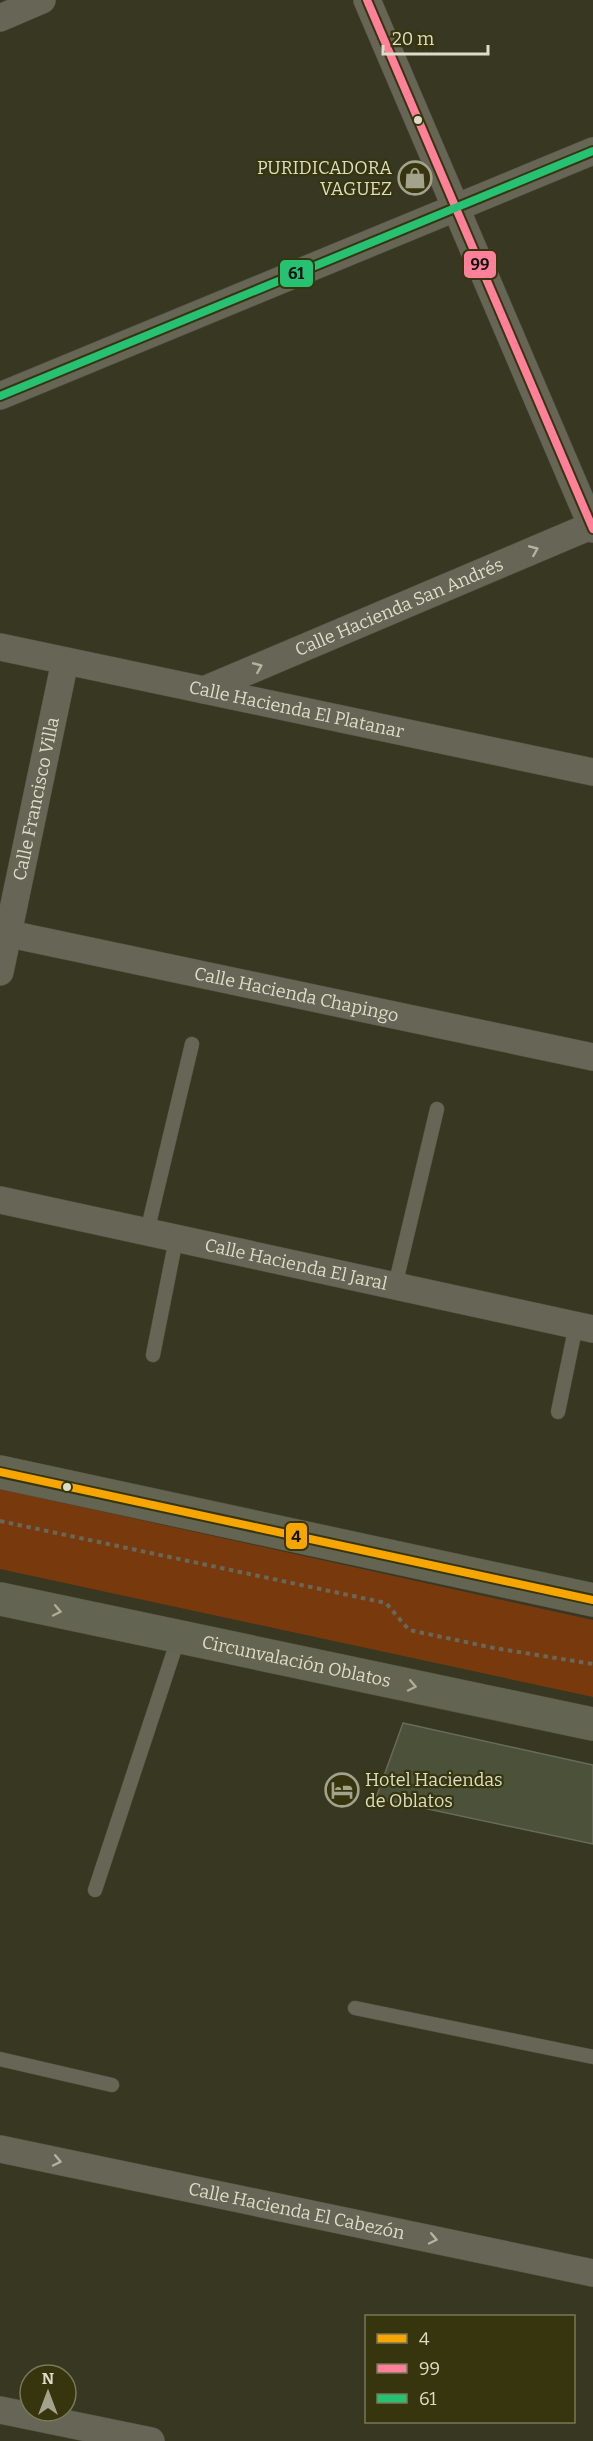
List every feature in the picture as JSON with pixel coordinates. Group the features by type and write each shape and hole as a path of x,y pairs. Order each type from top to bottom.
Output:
{"main road":[{"path":"0,1472 593,1600"},
{"name":"Circunvalación Oblatos","path":"0,1599 593,1724"}],"street":[{"path":"0,18 42,0"},
{"path":"367,0 458,207 592,526"},
{"path":"0,396 593,151"},
{"name":"Calle Hacienda San Andrés","path":"204,690 592,526"},
{"name":"Calle Hacienda El Platanar","path":"0,647 593,772"},
{"name":"Calle Francisco Villa","path":"0,972 4,933 65,661"},
{"name":"Calle Hacienda Chapingo","path":"4,933 593,1057"},
{"name":"Calle Hacienda El Jaral","path":"0,1200 585,1327"},
{"name":"Calle Hacienda El Cabezón","path":"0,2149 593,2272"},
{"path":"0,2410 152,2441"}],"lane":[{"path":"147,1232 192,1044"},
{"path":"395,1286 436,1109"},
{"path":"153,1355 176,1239"},
{"path":"558,1412 585,1327"},
{"path":"95,1890 179,1636"},
{"path":"355,2008 593,2057"},
{"path":"0,2059 112,2085"}],"path":[{"path":"0,1521 386,1603 409,1629 494,1648 593,1664"}],"shaded area":[{"path":"0,1489 593,1620 593,1697 0,1569"}],"building":[{"path":"403,1723 593,1765 593,1844 376,1798"}],"transit line":[{"name":"99","path":"367,0 593,529"},
{"name":"61","path":"0,396 593,151"},
{"name":"4","path":"0,1472 593,1600"}],"place":[{"name":"PURIDICADORA VAGUEZ","path":"415,178"},
{"name":"Hotel Haciendas de Oblatos","path":"342,1790"}]}
